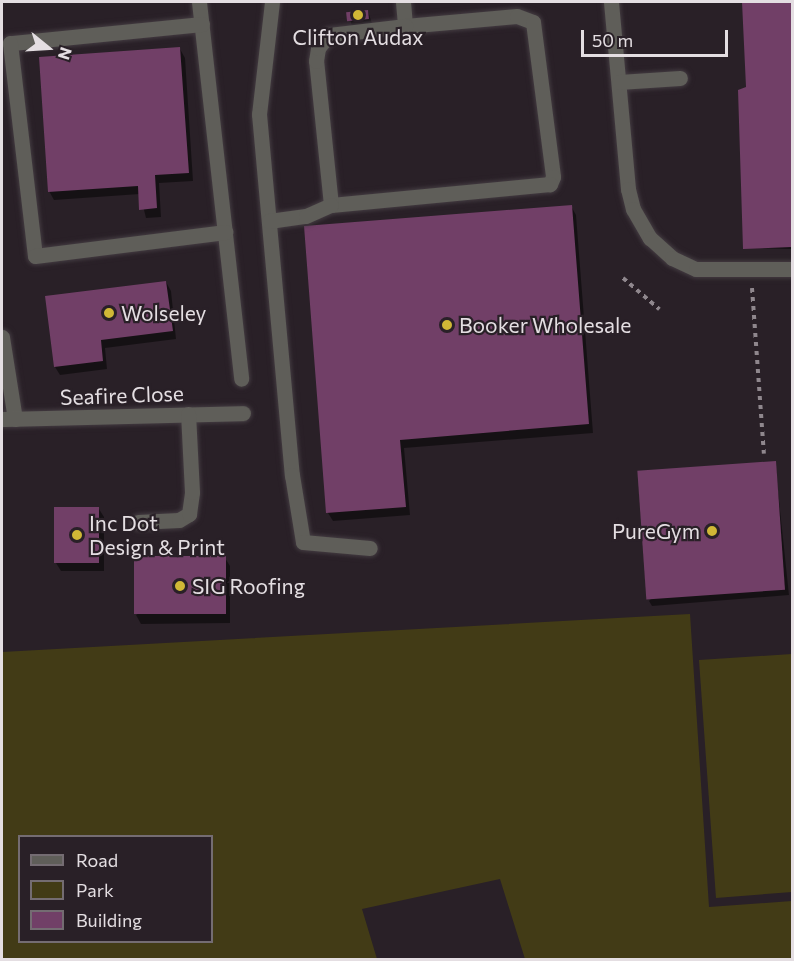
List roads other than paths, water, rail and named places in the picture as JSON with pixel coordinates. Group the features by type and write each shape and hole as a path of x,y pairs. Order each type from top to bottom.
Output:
{"street":[{"path":"200,2 241,379"},
{"path":"272,2 259,114 291,475 303,542 370,548"},
{"path":"403,2 405,26"},
{"path":"611,2 628,189 633,209 650,238 672,258 696,269 792,269"},
{"path":"269,221 306,216 331,205 547,186 552,181 538,41 533,22 517,16 329,35 318,48 316,61 331,205"},
{"path":"202,24 10,43 34,256 225,232"},
{"path":"619,82 680,78"},
{"path":"2,336 8,419"},
{"name":"Seafire Close","path":"8,419 243,413"},
{"path":"138,522 179,520 189,513 192,492 188,414"}],"place":[{"name":"Clifton Audax","path":"358,15"},
{"name":"Wolseley","path":"109,313"},
{"name":"Booker Wholesale","path":"447,325"},
{"name":"PureGym","path":"712,531"},
{"name":"Inc Dot Design & Print","path":"77,535"},
{"name":"SIG Roofing","path":"180,586"}]}
